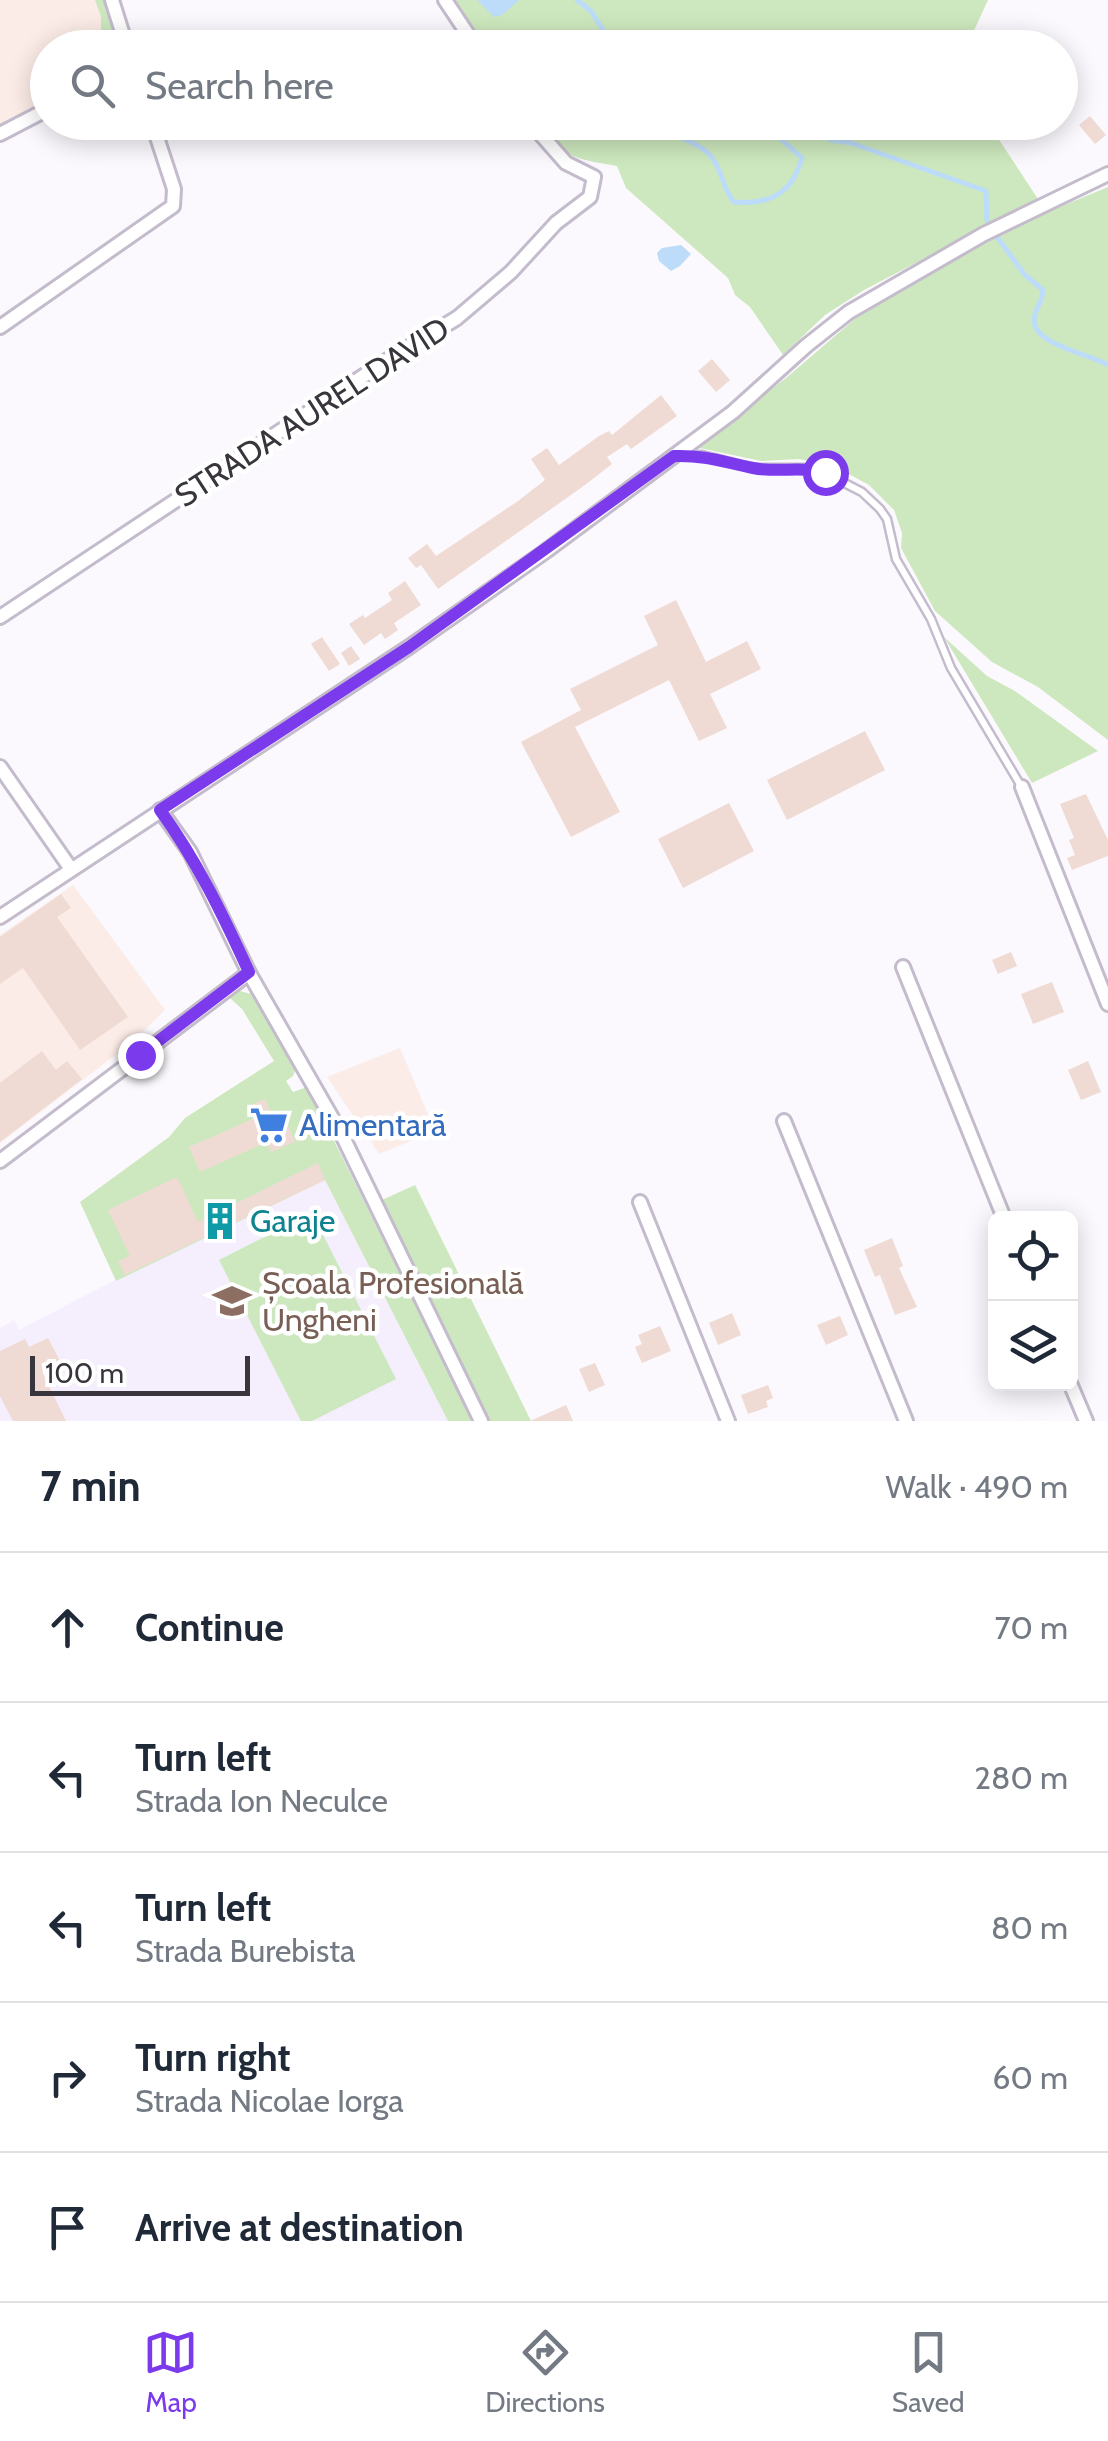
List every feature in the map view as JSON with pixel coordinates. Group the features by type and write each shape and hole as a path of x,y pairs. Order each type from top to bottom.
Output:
{"street":[{"path":"112,0 121,30"},
{"path":"445,0 466,30"},
{"path":"0,134 30,118"},
{"path":"0,327 173,206 174,189 158,140"},
{"name":"STRADA AUREL DAVID","path":"0,616 457,318 511,272 562,217 590,197 594,177 566,163 546,140"},
{"path":"0,917 409,647 752,397 849,312 984,234 1108,174"},
{"path":"0,767 71,869"},
{"path":"1022,787 1108,1004"},
{"path":"160,810 190,852 249,972 343,1137 481,1421"},
{"path":"902,968 1001,1211"},
{"path":"0,1161 249,972"},
{"path":"784,1121 906,1421"},
{"path":"640,1202 728,1421"},
{"path":"1073,1391 1086,1421"}],"lane":[{"path":"674,456 702,455 754,468 807,468 825,472 862,492 887,520 896,558 932,619 951,668 1022,787"}],"shaded area":[{"path":"0,0 95,0 101,30 30,30 30,110 0,126"},
{"path":"73,885 165,1010 131,1043 0,1143 0,935"},
{"path":"400,1048 435,1131 379,1154 327,1077"},
{"name":"Școala Profesională Ungheni","path":"325,1180 448,1421 0,1421 0,1328 14,1320 19,1330"}],"green space":[{"path":"95,0 106,0 115,30 101,30"},
{"path":"452,0 988,0 974,30 472,30"},
{"path":"553,140 999,140 1038,199 864,290 825,315 783,355 750,307 735,295 728,278 626,188 617,166 572,155"},
{"path":"1108,187 1108,740 1038,687 992,662 935,611 901,548 902,533 894,510 869,485 834,466 799,459 761,461 695,447 786,378 856,318 975,248"},
{"path":"944,637 987,676 1015,691 1098,751 1032,783"},
{"path":"236,990 251,994 296,1068 286,1081 293,1092 307,1087 474,1421 448,1421 325,1180 116,1281 80,1202 169,1137 185,1118 274,1061 242,1009 230,998"},
{"path":"415,1185 531,1421 490,1421 382,1200"},
{"path":"312,1213 396,1379 312,1421 301,1421 219,1260"}],"water":[{"path":"477,0 519,0 494,17"},
{"path":"681,245 691,254 671,271 659,261 657,253 662,248"}],"building":[{"path":"1090,116 1106,135 1095,144 1079,125"},
{"path":"712,359 730,380 716,392 698,371"},
{"path":"661,395 677,416 631,449 627,444 607,457 612,464 438,589 421,565 416,568 408,558 427,544 436,556 545,480 531,459 547,448 559,465 599,436 609,431 612,435"},
{"path":"405,581 421,605 394,623 398,630 385,639 381,633 364,645 349,624 392,600 388,593"},
{"path":"676,600 706,662 747,641 761,669 710,694 727,728 699,741 669,680 575,727 620,812 571,837 521,742 581,710 570,689 658,645 644,616"},
{"path":"322,637 340,664 329,671 311,644"},
{"path":"351,646 360,659 349,666 341,653"},
{"path":"865,731 885,770 787,820 767,780"},
{"path":"1086,794 1108,840 1108,856 1072,870 1067,858 1075,855 1069,840 1074,838 1060,804"},
{"path":"729,803 754,851 683,888 658,839"},
{"path":"61,894 71,908 57,917 128,1017 80,1050 23,968 0,984 0,937"},
{"path":"1011,952 1017,966 998,974 992,960"},
{"path":"1052,982 1064,1012 1033,1024 1021,994"},
{"path":"42,1051 56,1070 67,1061 82,1079 0,1142 0,1083"},
{"path":"1088,1061 1101,1092 1081,1100 1068,1070"},
{"path":"265,1099 279,1131 289,1127 295,1142 271,1152 267,1142 200,1172 189,1147 257,1117 252,1104"},
{"path":"318,1163 325,1180 125,1275 118,1261 130,1256 108,1210 177,1177 198,1222"},
{"path":"892,1238 903,1266 899,1268 917,1307 895,1315 880,1275 875,1277 864,1250"},
{"path":"732,1313 741,1335 718,1345 709,1323"},
{"path":"840,1316 848,1335 826,1345 817,1325"},
{"path":"660,1326 671,1351 642,1363 635,1347 642,1344 638,1335"},
{"path":"48,1338 62,1365 43,1374 66,1421 13,1421 0,1396 0,1351 25,1339 29,1347"},
{"path":"595,1363 605,1385 589,1392 579,1369"},
{"path":"768,1385 773,1398 766,1401 768,1407 748,1414 741,1395"},
{"path":"566,1405 573,1421 530,1421"}],"waterway":[{"path":"577,0 591,11 603,30"},
{"path":"687,140 708,153 734,202 768,199 792,180 802,158 782,140"},
{"path":"831,140 851,143 986,191 987,221"},
{"path":"994,233 1025,275 1043,290 1034,317 1043,336 1108,365"}],"place":[{"name":"Alimentară","path":"269,1125"},
{"name":"Garaje","path":"220,1221"},
{"name":"Școala Profesională Ungheni","path":"232,1301"}],"route":[{"path":"140,1055 249,972 214,895 160,810 409,647 674,456 702,455 754,468 825,472"}]}
